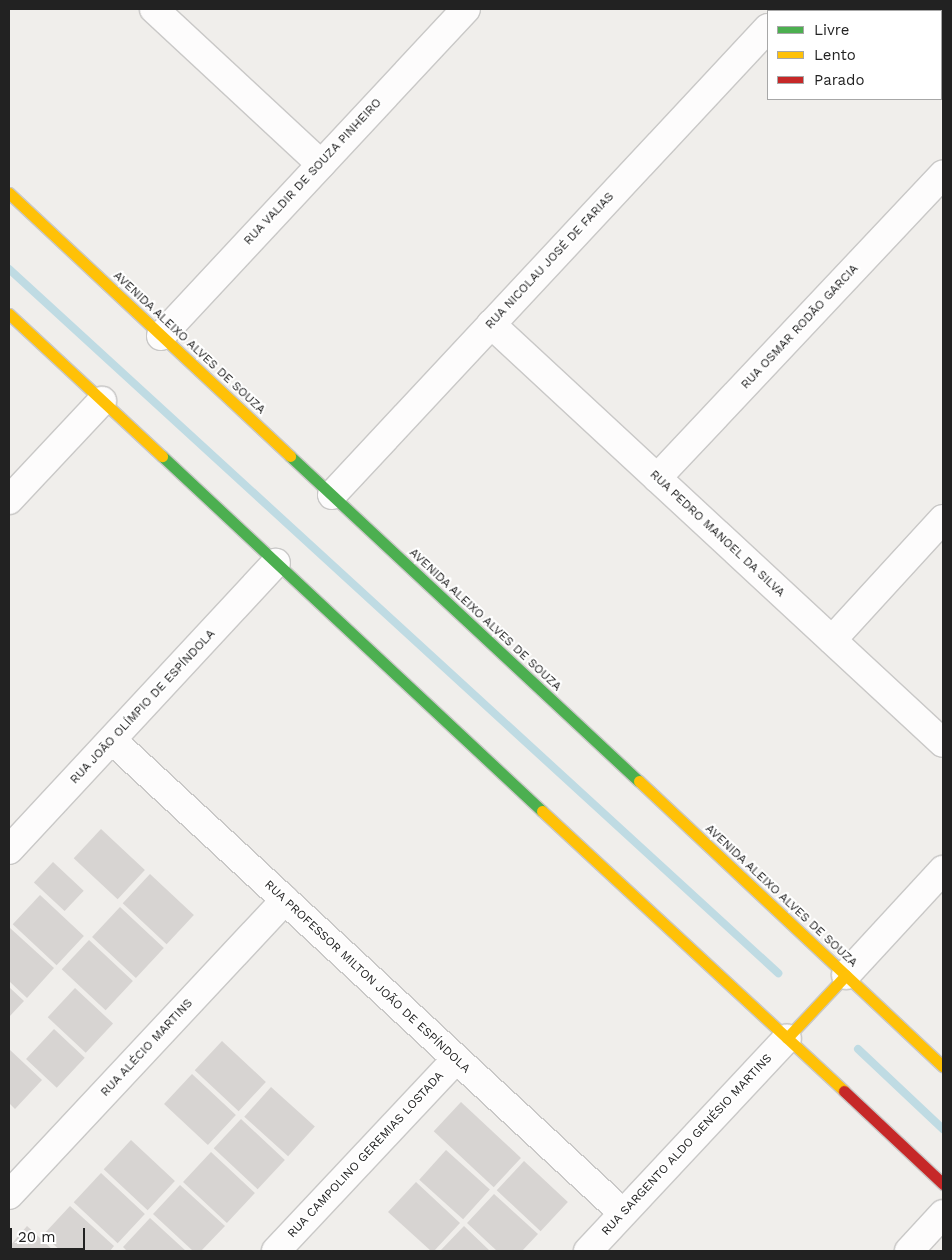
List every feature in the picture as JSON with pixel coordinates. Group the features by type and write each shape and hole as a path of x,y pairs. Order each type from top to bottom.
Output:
{"street":[{"path":"156,9 321,164"},
{"name":"RUA VALDIR DE SOUZA PINHEIRO","path":"161,336 466,9"},
{"name":"RUA NICOLAU JOSÉ DE FARIAS","path":"332,495 767,29"},
{"name":"RUA OSMAR RODÃO GARCIA","path":"657,478 943,175"},
{"name":"AVENIDA ALEIXO ALVES DE SOUZA","path":"9,193 943,1066"},
{"path":"9,314 943,1184"},
{"name":"RUA PEDRO MANOEL DA SILVA","path":"491,324 943,743"},
{"path":"9,500 102,401"},
{"path":"832,640 943,519"},
{"name":"RUA JOÃO OLÍMPIO DE ESPÍNDOLA","path":"9,850 276,563"},
{"name":"RUA PROFESSOR MILTON JOÃO DE ESPÍNDOLA","path":"112,740 623,1213"},
{"path":"787,1038 943,870"},
{"name":"RUA ALÉCIO MARTINS","path":"9,1195 285,900"},
{"name":"RUA SARGENTO ALDO GENÉSIO MARTINS","path":"588,1251 787,1038"},
{"name":"RUA CAMPOLINO GEREMIAS LOSTADA","path":"276,1251 456,1059"},
{"path":"909,1251 943,1214"}],"building":[{"path":"101,829 145,870 118,899 74,858"},
{"path":"53,862 84,891 65,911 34,882"},
{"path":"150,874 194,915 167,944 123,903"},
{"path":"40,895 84,936 57,965 13,924"},
{"path":"120,907 164,948 136,978 92,937"},
{"path":"10,928 54,968 27,998 9,981"},
{"path":"89,940 133,981 106,1010 62,969"},
{"path":"9,987 24,1001 9,1017"},
{"path":"75,988 113,1023 86,1053 48,1017"},
{"path":"54,1029 85,1058 57,1088 26,1059"},
{"path":"222,1041 266,1082 239,1111 195,1070"},
{"path":"9,1049 42,1080 15,1109 9,1103"},
{"path":"192,1074 236,1115 208,1145 164,1104"},
{"path":"271,1087 315,1126 288,1156 244,1117"},
{"path":"461,1102 521,1158 494,1187 434,1131"},
{"path":"241,1119 285,1160 258,1189 214,1148"},
{"path":"131,1140 175,1181 148,1210 104,1169"},
{"path":"446,1150 490,1189 463,1219 419,1180"},
{"path":"211,1152 255,1193 227,1223 183,1182"},
{"path":"524,1161 568,1202 541,1231 497,1190"},
{"path":"101,1173 145,1214 118,1243 74,1202"},
{"path":"416,1182 460,1223 434,1251 431,1251 388,1212"},
{"path":"180,1185 225,1226 201,1251 193,1251 153,1214"},
{"path":"494,1194 538,1234 522,1251 497,1251 467,1223"},
{"path":"70,1206 114,1246 110,1251 61,1251 43,1235"},
{"path":"150,1218 186,1251 127,1251 123,1247"},
{"path":"27,1226 54,1251 9,1251 9,1247"},
{"path":"464,1226 490,1251 440,1251"}],"waterway":[{"path":"9,269 778,973"},
{"path":"858,1049 943,1129"}],"traffic: fast":[{"path":"162,456 542,811"},
{"path":"290,456 639,781"}],"traffic: slow":[{"path":"9,193 290,456"},
{"path":"9,314 162,456"},
{"path":"639,781 943,1066"},
{"path":"542,811 844,1091"},
{"path":"787,1038 846,975"}],"traffic: jam":[{"path":"844,1091 943,1184"}]}
